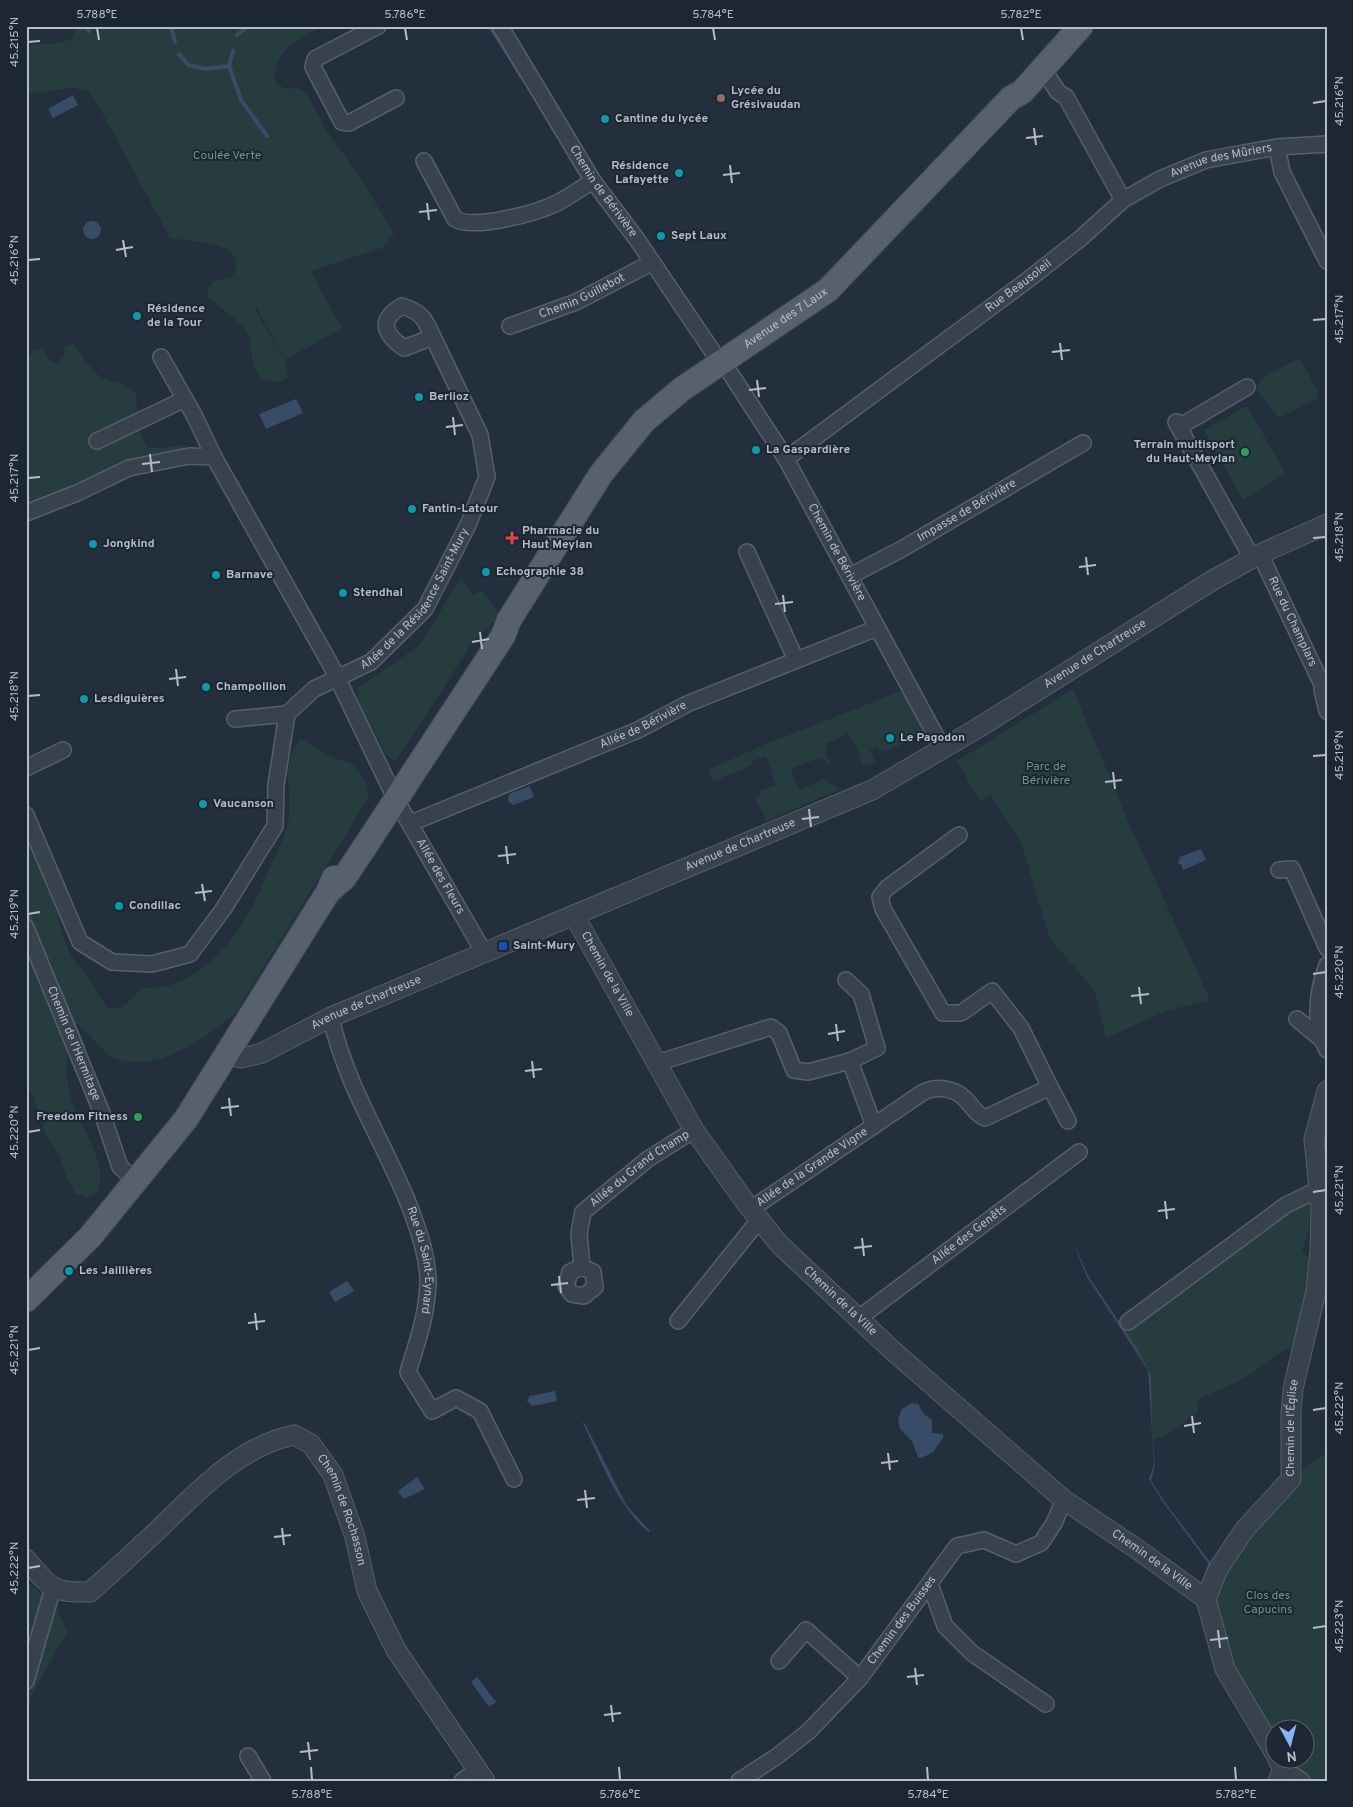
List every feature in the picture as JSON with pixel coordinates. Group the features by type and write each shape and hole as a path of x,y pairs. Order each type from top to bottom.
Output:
{"main road":[{"path":"1011,98 1016,88 1065,26"},
{"name":"Avenue des 7 Laux","path":"26,1300 90,1237 186,1119 328,892 344,878 393,794 503,636 509,620 601,474 644,421 718,357 828,290 1011,98 1022,92 1081,26"}],"street":[{"path":"378,26 315,59 313,67 342,122 349,124 396,98"},
{"name":"Chemin de Bérivière","path":"500,26 593,181 636,238 651,263 718,357 786,459 943,749"},
{"path":"1043,69 1058,92 1066,97 1123,200"},
{"name":"Avenue des Mûriers","path":"1123,200 1160,179 1206,160 1277,147 1327,144"},
{"path":"1277,147 1282,172 1327,261"},
{"path":"424,161 455,218 462,222 506,219 555,204 593,181"},
{"name":"Rue Beausoleil","path":"786,459 1037,273 1081,238 1123,200"},
{"name":"Chemin Guillebot","path":"510,326 576,302 651,263"},
{"name":"Allée de la Résidence Saint-Mury","path":"287,714 314,689 371,662 396,641 425,609 468,525 487,477 480,435 434,337"},
{"path":"161,357 185,399 214,458 336,677 393,794"},
{"path":"1247,387 1177,424 1256,556"},
{"path":"97,440 185,399"},
{"name":"Impasse de Bérivière","path":"850,576 908,545 1083,444"},
{"path":"26,513 77,493 129,468 189,456 214,458"},
{"name":"Avenue de Chartreuse","path":"227,1054 242,1058 262,1053 330,1018 872,790 943,749 1256,556 1327,524"},
{"path":"746,552 796,660"},
{"name":"Rue du Champlars","path":"1256,556 1325,693 1327,711"},
{"name":"Allée de Bérivière","path":"411,823 628,734 687,704 878,628"},
{"path":"26,815 80,942 112,962 152,964 190,954 224,908 275,826 276,785 287,714 235,719"},
{"path":"26,768 63,750"},
{"name":"Allée des Fleurs","path":"393,794 479,944 481,955"},
{"path":"959,835 887,888 880,897 883,909 943,1013 961,1013 992,991 1021,1028 1068,1121"},
{"path":"1279,870 1292,869 1327,948"},
{"name":"Chemin de la Ville","path":"574,916 694,1130 780,1245 859,1318 1064,1500 1138,1549 1206,1599"},
{"name":"Chemin de l'Hermitage","path":"26,928 102,1113 120,1167 136,1181"},
{"path":"1323,1044 1318,1008 1321,980 1327,965"},
{"path":"657,1063 771,1027 780,1033 794,1070 808,1072 850,1061 877,1048 861,994 846,980"},
{"name":"Rue du Saint-Eynard","path":"330,1018 337,1046 348,1074 396,1171 425,1249 428,1282 425,1317 408,1372 432,1411 456,1398 480,1411 514,1480"},
{"path":"1297,1019 1323,1044"},
{"name":"Allée de la Grande Vigne","path":"850,1061 874,1126"},
{"name":"Allée de la Grande Vigne","path":"678,1321 755,1214 874,1126 933,1087 965,1097 979,1116 984,1118 1050,1087"},
{"name":"Chemin de l'Église","path":"1206,1599 1218,1569 1245,1529 1291,1479 1290,1413 1293,1389 1316,1291 1320,1234 1319,1189 1314,1139 1327,1090"},
{"name":"Allée du Grand Champ","path":"582,1267 579,1233 583,1212 648,1159 694,1130"},
{"name":"Allée des Genêts","path":"859,1318 1079,1152"},
{"path":"1128,1322 1286,1205 1319,1189"},
{"name":"Chemin de Rochasson","path":"53,1588 64,1593 90,1592 200,1490 241,1457 273,1439 294,1435 311,1444 332,1475 355,1537 367,1591 375,1608 396,1650 475,1777"},
{"name":"Chemin des Buisses","path":"739,1781 808,1732 860,1678 957,1546 984,1540 1016,1554 1040,1543 1054,1524 1064,1500"},
{"path":"26,1559 53,1588 26,1681"},
{"path":"930,1584 945,1626 972,1653 1046,1704"},
{"path":"1206,1599 1225,1669 1266,1743"},
{"path":"779,1661 806,1630 860,1678"},
{"path":"248,1756 263,1781"},
{"path":"1285,1770 1302,1781"}],"green space":[{"name":"Coulée Verte","path":"73,26 321,26 288,48 282,55 277,63 275,72 276,83 284,88 300,89 307,95 327,131 365,185 394,234 382,248 310,271 342,328 285,360 254,302 262,321 284,360 288,378 279,381 269,381 257,374 246,331 233,317 207,297 211,284 231,278 236,266 234,257 228,250 217,246 170,238 98,105 86,89 71,88 26,94 26,49 32,44 54,44 69,40 74,36"},
{"path":"73,344 91,368 99,375 108,380 124,384 136,393 139,432 147,447 163,448 185,445 185,458 147,473 130,476 26,509 26,385 29,375 28,357 34,350 42,349 51,362 59,362 64,356 65,347"},
{"path":"1300,358 1317,390 1317,398 1279,418 1256,390 1262,378"},
{"name":"Terrain multisport du Haut-Meylan","path":"1247,406 1286,474 1243,499 1204,430"},
{"path":"461,577 473,595 482,591 500,615 473,642 396,761 386,755 360,704 356,689 420,645"},
{"name":"Parc de Bérivière","path":"1073,689 1129,823 1210,1000 1166,1011 1106,1038 1095,991 1050,939 1021,843 990,795 980,802 957,761"},
{"path":"904,690 927,737 926,742 919,737 882,752 876,746 870,750 875,762 862,765 859,753 848,734 825,744 827,750 824,751 830,762 827,763 822,757 792,768 793,772 790,774 794,777 799,790 824,779 840,789 769,820 766,820 755,798 761,795 760,791 776,785 766,756 752,761 753,765 713,781 708,770 766,744"},
{"path":"301,739 333,758 352,764 365,780 369,797 235,1013 224,1023 195,1043 179,1051 146,1062 130,1062 109,1055 81,1026 75,1023 68,1030 67,1070 71,1098 95,1151 100,1179 98,1193 87,1197 75,1193 59,1155 45,1134 34,1098 26,1087 26,839 50,892 65,942 73,959 86,974 107,1008 118,1008 130,1001 140,989 172,985 195,973 225,947 237,931 258,895 285,832 289,815 289,765 295,747"},
{"path":"1304,1200 1313,1201 1314,1212 1302,1251 1312,1262 1297,1348 1282,1352 1237,1382 1198,1399 1198,1412 1167,1435 1152,1440 1150,1375 1122,1329"},
{"name":"Clos des Capucins","path":"1327,1452 1327,1781 1302,1781 1289,1770 1316,1770 1316,1720 1266,1720 1266,1741 1242,1702 1206,1599 1291,1479"},
{"path":"29,1584 55,1604 67,1632 33,1692 26,1716 26,1591"}],"water":[{"path":"73,95 78,105 53,118 48,109"},
{"path":"88,221 96,221 101,226 99,237 88,239 83,234 83,226"},
{"path":"296,399 303,413 266,429 259,414"},
{"path":"530,786 534,797 513,805 508,801 509,794"},
{"path":"1201,849 1206,860 1183,870 1181,864 1178,864 1180,857"},
{"path":"1073,1242 1089,1277 1136,1347 1151,1375 1152,1433 1148,1370 1087,1277"},
{"path":"347,1281 354,1291 335,1302 329,1292"},
{"path":"555,1391 557,1401 532,1406 527,1401 530,1396"},
{"path":"912,1403 918,1404 924,1414 932,1420 932,1433 943,1434 943,1438 933,1452 922,1458 918,1457 912,1441 900,1429 898,1419 902,1409"},
{"path":"584,1422 627,1506 650,1531 648,1532 637,1521 618,1495"},
{"path":"1152,1434 1155,1465 1151,1480 1164,1501 1213,1566 1211,1567 1163,1502 1149,1479 1154,1464"},
{"path":"417,1477 425,1489 404,1499 398,1491"},
{"path":"477,1677 496,1702 489,1707 471,1682"}],"waterway":[{"path":"86,26 89,31"},
{"path":"171,26 175,42"},
{"path":"237,35 248,26"},
{"path":"490,26 521,76"},
{"path":"233,51 229,66 241,100 267,136"},
{"path":"179,54 188,65 205,69 229,66"},
{"path":"26,912 33,926"},
{"path":"58,986 83,1046"}],"place":[{"name":"Lycée du Grésivaudan","path":"721,98"},
{"name":"Cantine du lycée","path":"605,119"},
{"name":"Résidence Lafayette","path":"679,173"},
{"name":"Sept Laux","path":"661,236"},
{"name":"Résidence de la Tour","path":"137,316"},
{"name":"Berlioz","path":"419,397"},
{"name":"La Gaspardière","path":"756,450"},
{"name":"Terrain multisport du Haut-Meylan","path":"1245,452"},
{"name":"Fantin-Latour","path":"412,509"},
{"name":"Pharmacie du Haut Meylan","path":"512,538"},
{"name":"Jongkind","path":"93,544"},
{"name":"Echographie 38","path":"486,572"},
{"name":"Barnave","path":"216,575"},
{"name":"Stendhal","path":"343,593"},
{"name":"Champollion","path":"206,687"},
{"name":"Lesdiguières","path":"84,699"},
{"name":"Le Pagodon","path":"890,738"},
{"name":"Vaucanson","path":"203,804"},
{"name":"Condillac","path":"119,906"},
{"name":"Saint-Mury","path":"503,946"},
{"name":"Freedom Fitness","path":"138,1117"},
{"name":"Les Jaillières","path":"69,1271"}]}
